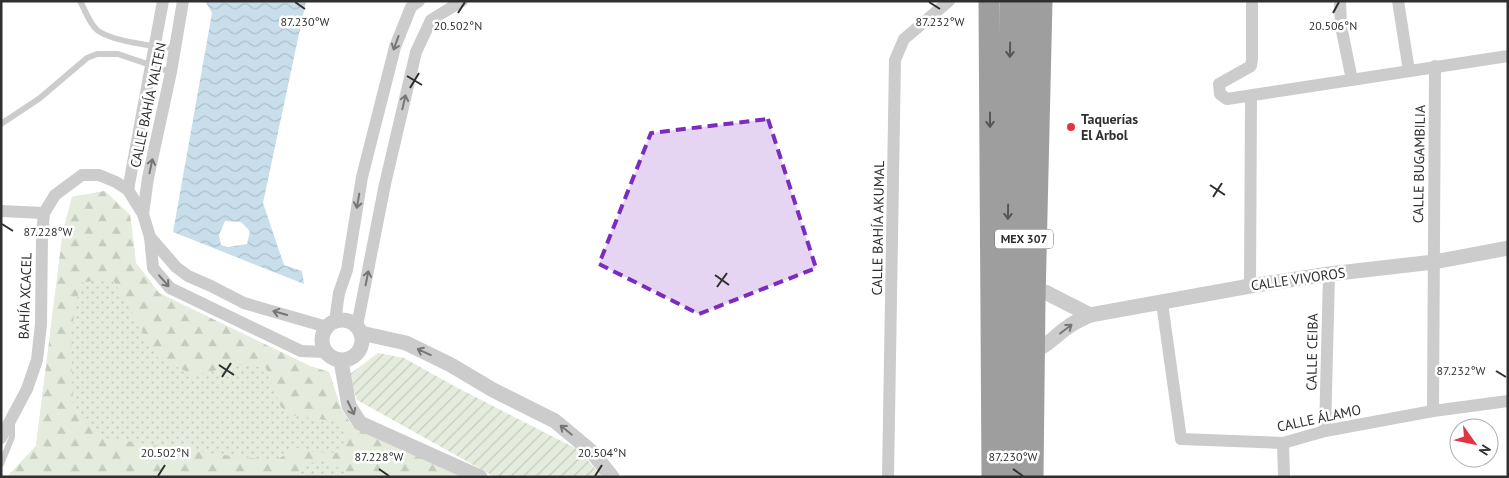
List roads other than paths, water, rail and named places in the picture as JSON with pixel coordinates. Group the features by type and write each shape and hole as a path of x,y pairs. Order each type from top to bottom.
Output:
{"highway":[{"path":"990,1 992,477"},
{"name":"MEX 307","path":"1004,477 1010,1"},
{"name":"MEX 307","path":"1020,477 1028,1"},
{"path":"1033,477 1035,291 1042,1"}],"street":[{"name":"CALLE BAHÍA YALTEN","path":"128,190 163,1"},
{"name":"CALLE BAHÍA YALTEN","path":"143,214 148,178 171,72 183,1"},
{"path":"419,1 411,7 395,46 362,177 346,270 331,324 322,339 325,352 329,356 341,361 354,357 362,346 359,330 397,135 416,52 431,20 462,1"},
{"name":"CALLE BAHÍA AKUMAL","path":"888,477 895,60 904,39 949,1"},
{"path":"1252,1 1251,66 1219,84 1220,94 1227,99 1508,56"},
{"path":"1340,1 1341,26 1352,80"},
{"path":"1398,1 1409,71"},
{"name":"CALLE BUGAMBILIA","path":"1433,410 1435,66"},
{"path":"1250,286 1251,96"},
{"path":"374,131 397,135"},
{"path":"1,211 44,213 55,195 82,175 99,175 116,182 128,190 143,214 150,237 153,268 170,288 301,351 325,352"},
{"name":"BAHÍA XCACEL","path":"1,438 27,389 37,360 41,324 44,213"},
{"path":"150,237 176,267 188,276 244,303 331,324 347,320 359,330 406,343 451,364 493,390 554,421 592,452 612,477"},
{"name":"CALLE VIVOROS","path":"1034,351 1046,346 1068,327 1090,315 1250,286 1329,274 1434,262 1508,248"},
{"name":"CALLE CEIBA","path":"1324,431 1329,274"},
{"path":"992,304 1000,297 1016,292 1044,292 1054,295 1090,315"},
{"name":"CALLE ÁLAMO","path":"1162,303 1181,439 1283,443 1324,431 1433,410 1508,401"},
{"path":"991,345 1001,351 1015,353 1034,351"},
{"path":"341,361 349,406 360,423 480,477"},
{"path":"1283,443 1284,477"}],"lane":[{"path":"80,1 95,28 104,34 154,47 175,48"},
{"path":"1,124 40,98 87,58 98,54 118,54 171,72"},
{"path":"1,464 12,437 13,416"}],"water":[{"path":"205,1 306,1 263,203 284,265 302,271 304,284 173,232 212,13","holes":["225,221 241,222 250,231 247,244 228,247 221,245 219,235"]}],"place":[{"name":"Taquerías El Arbol","path":"1071,127"}]}
